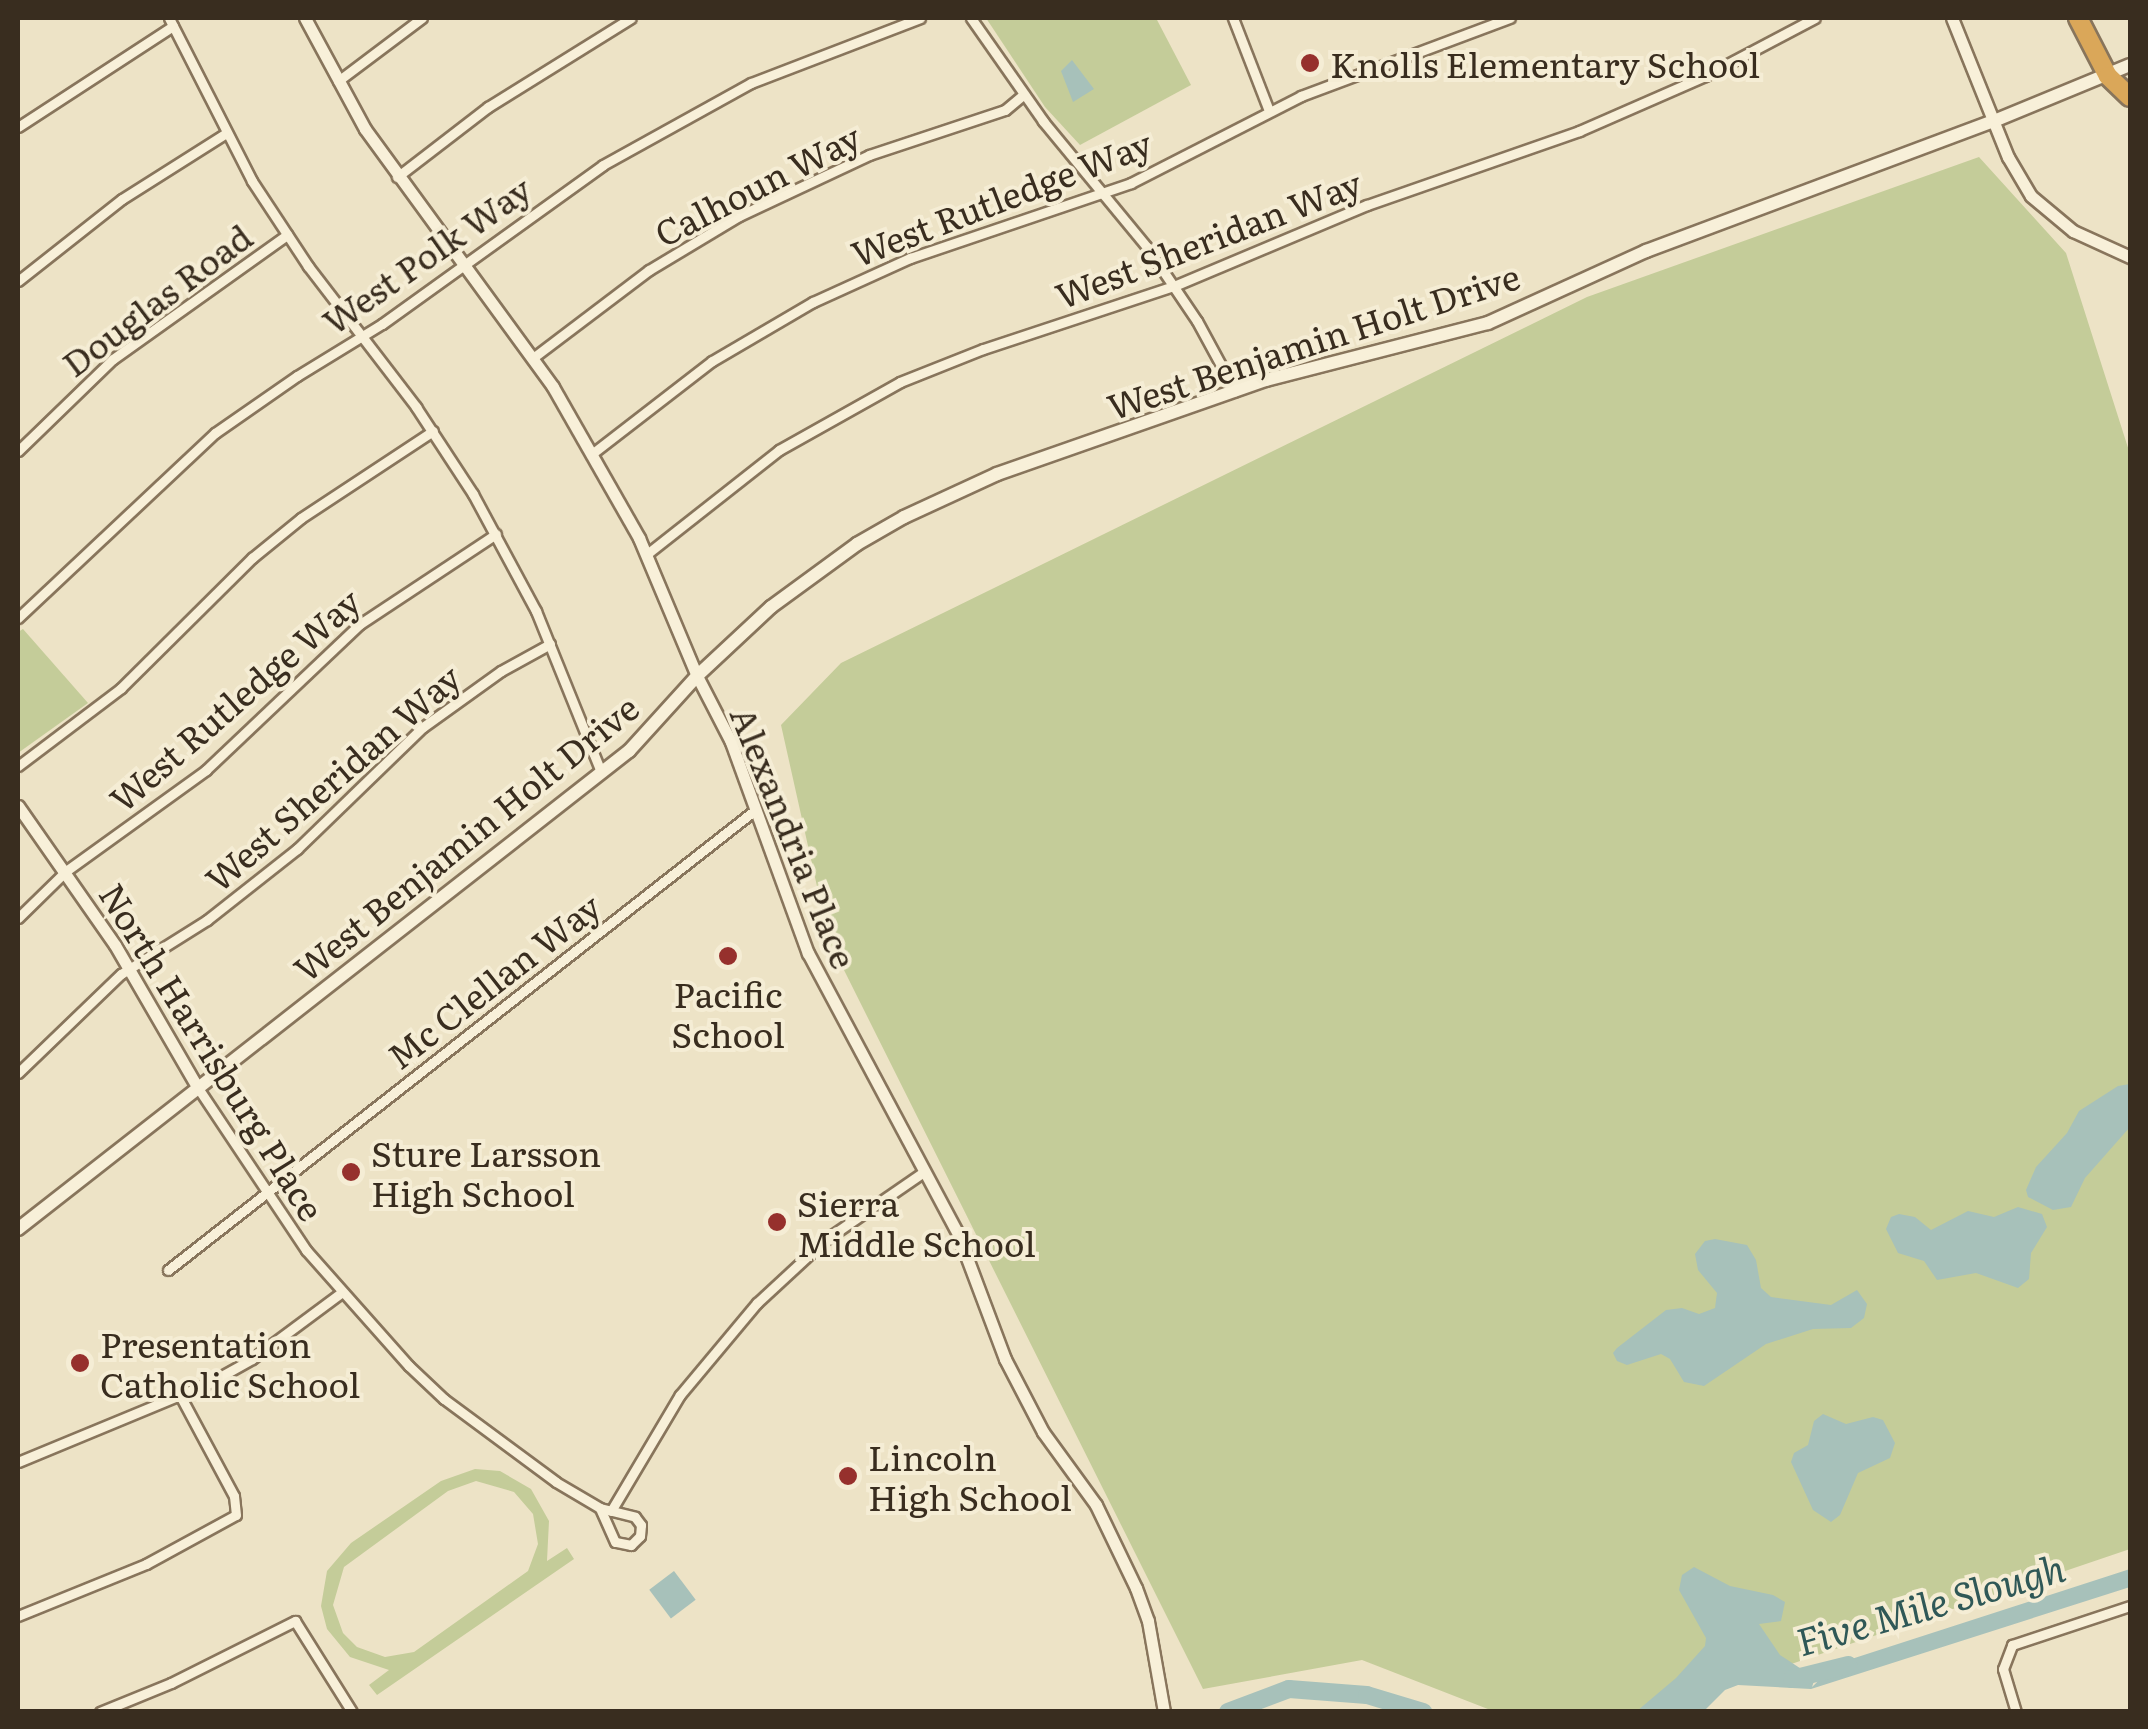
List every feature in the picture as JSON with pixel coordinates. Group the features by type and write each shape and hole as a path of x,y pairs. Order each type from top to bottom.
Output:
{"highway":[{"path":"2078,18 2108,76 2130,97"}],"main road":[{"name":"West Benjamin Holt Drive","path":"18,1229 642,739 698,676 776,602 904,516 997,474 1235,391 1488,323 1646,251 1994,121 2130,65"}],"street":[{"name":"Alexandria Place","path":"305,18 338,82 397,177 534,358 593,452 646,554 731,742 808,953 970,1258 1005,1358 1054,1449 1096,1505 1136,1588 1148,1621 1164,1712"},
{"path":"338,82 422,18"},
{"path":"397,177 502,97 631,18"},
{"name":"West Polk Way","path":"18,618 215,433 465,266 603,165 705,106 797,62 920,18"},
{"path":"971,18 1023,95 1174,286 1235,391"},
{"path":"1233,18 1268,111"},
{"name":"West Rutledge Way","path":"593,452 712,362 813,302 910,258 1103,194 1268,111 1354,74 1510,18"},
{"name":"West Sheridan Way","path":"646,554 737,479 860,402 983,349 1174,286 1332,218 1632,109 1815,18"},
{"path":"1952,18 2014,171 2042,208 2073,231 2130,256"},
{"path":"18,128 171,22 225,134 286,235 433,431 496,534 550,644 602,772"},
{"name":"Calhoun Way","path":"534,358 636,279 739,216 869,155 1005,110 1023,95"},
{"path":"18,281 122,199 225,134"},
{"name":"Douglas Road","path":"18,450 114,359 286,235"},
{"path":"18,766 120,688 228,581 301,518 433,431"},
{"name":"West Rutledge Way","path":"18,918 66,870 206,770 360,624 496,534"},
{"name":"West Sheridan Way","path":"18,1073 130,968 250,888 436,717 550,644"},
{"name":"North Harrisburg Place","path":"18,806 66,870 130,968 264,1193 341,1293 444,1399 556,1482 600,1508 634,1517 641,1525 640,1536 630,1545 610,1538 600,1508"},
{"name":"Mc Clellan Way","path":"168,1270 755,810"},
{"path":"611,1510 680,1395 757,1303 825,1240 925,1171"},
{"path":"18,1462 180,1397 252,1359 341,1293"},
{"path":"18,1616 146,1564 231,1520 238,1511 180,1397"},
{"path":"2016,1712 2003,1669 2006,1651 2016,1642 2130,1606"},
{"path":"100,1712 170,1683 295,1621 352,1712"}],"green space":[{"path":"986,18 1156,18 1191,85 1080,145 1045,107"},
{"path":"1979,157 2066,253 2130,454 2130,1549 1653,1711 1493,1711 1362,1660 1203,1689 829,940 781,725 841,663 1587,297"},
{"path":"23,629 88,703 18,753 18,632"},
{"path":"475,1469 500,1471 531,1489 549,1521 547,1561 567,1548 574,1559 377,1695 369,1685 389,1670 350,1657 327,1629 321,1606 327,1571 351,1543 441,1481","holes":["476,1481 514,1492 533,1514 538,1544 528,1571 414,1652 385,1657 357,1647 343,1633 333,1605 344,1567 448,1491"]}],"water":[{"path":"1072,60 1094,89 1073,102 1061,71"},
{"path":"2130,1084 2130,1127 2085,1178 2071,1207 2053,1210 2028,1197 2026,1190 2036,1167 2067,1133 2079,1111 2118,1086"},
{"path":"2018,1207 2042,1214 2047,1227 2031,1253 2029,1279 2018,1288 1976,1273 1937,1280 1924,1261 1898,1253 1886,1229 1891,1217 1899,1214 1915,1217 1931,1230 1968,1211 1994,1217"},
{"path":"1705,1241 1747,1245 1756,1260 1761,1288 1771,1297 1831,1305 1857,1290 1867,1304 1864,1318 1851,1328 1813,1329 1766,1344 1704,1386 1684,1382 1670,1359 1661,1354 1627,1365 1617,1361 1613,1353 1617,1348 1666,1310 1682,1308 1699,1314 1715,1308 1717,1293 1698,1270 1695,1254"},
{"path":"1823,1414 1846,1424 1873,1417 1883,1420 1895,1443 1890,1458 1858,1473 1840,1515 1831,1522 1813,1510 1791,1462 1794,1453 1808,1445 1814,1421"},
{"path":"1694,1567 1730,1586 1773,1595 1785,1602 1781,1621 1759,1624 1780,1655 1815,1678 1812,1687 1836,1664 2130,1569 2130,1587 1811,1689 1738,1685 1725,1690 1704,1711 1637,1711 1676,1678 1705,1646 1706,1638 1679,1590 1682,1575"},
{"path":"674,1571 696,1600 671,1618 649,1590"}],"waterway":[{"name":"Five Mile Slough","path":"1792,1679 1848,1665"},
{"name":"Five Mile Slough","path":"1228,1712 1289,1689 1367,1695 1423,1712"}],"place":[{"name":"Knolls Elementary School","path":"1310,63"},
{"name":"Pacific School","path":"728,956"},
{"name":"Sture Larsson High School","path":"351,1172"},
{"name":"Sierra Middle School","path":"777,1222"},
{"name":"Presentation Catholic School","path":"80,1363"},
{"name":"Lincoln High School","path":"848,1476"}]}
